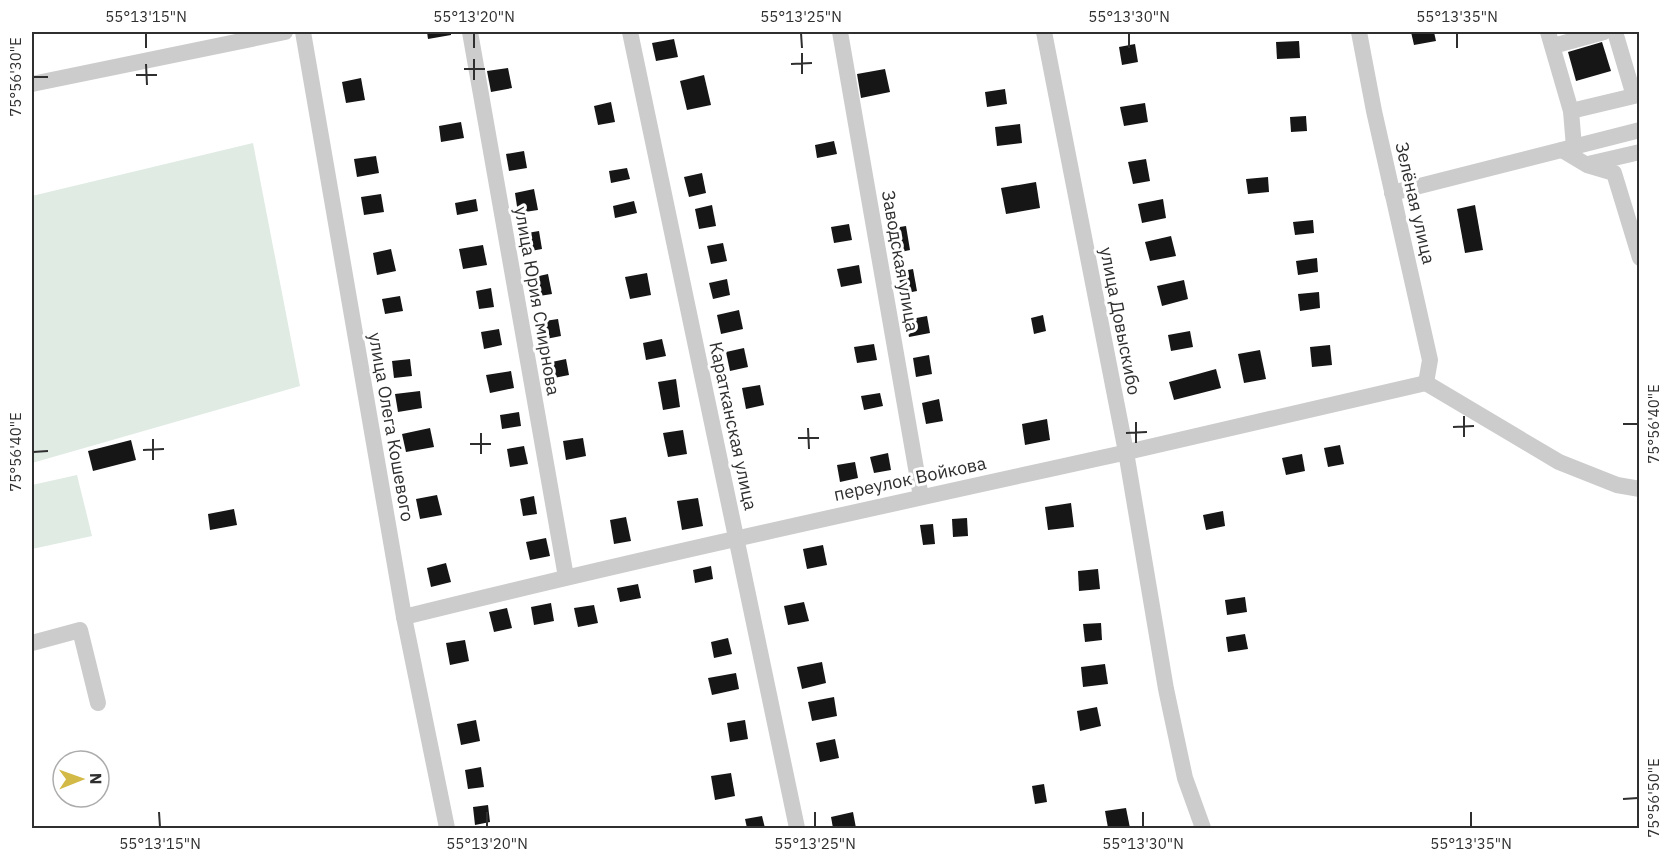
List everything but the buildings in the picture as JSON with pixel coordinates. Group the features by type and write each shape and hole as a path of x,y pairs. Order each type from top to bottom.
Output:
{"street":[{"path":"32,84 285,32"},
{"name":"улица Олега Кошевого","path":"303,32 404,617 447,828"},
{"name":"улица Юрия Смирнова","path":"470,32 566,577"},
{"name":"Каратканская улица","path":"630,32 797,828"},
{"name":"Заводская улица","path":"840,32 921,497"},
{"name":"улица Довыскибо","path":"1044,32 1126,452 1166,689 1185,778 1203,828"},
{"name":"Зелёная улица","path":"1359,32 1374,111 1430,360 1426,383"},
{"path":"1568,148 1571,111 1551,39 1604,32"},
{"path":"1571,111 1634,96 1616,32"},
{"path":"1392,193 1640,130"},
{"path":"1568,148 1587,165 1614,173 1634,216 1640,258"},
{"path":"1587,165 1640,152"},
{"path":"1426,383 1559,462 1617,485 1640,489"},
{"name":"переулок Войкова","path":"404,617 566,577 1426,383"},
{"path":"32,643 80,630 98,703"}],"shaded area":[{"path":"253,143 300,386 32,463 32,196"},
{"path":"77,475 92,536 32,549 32,485"}]}
